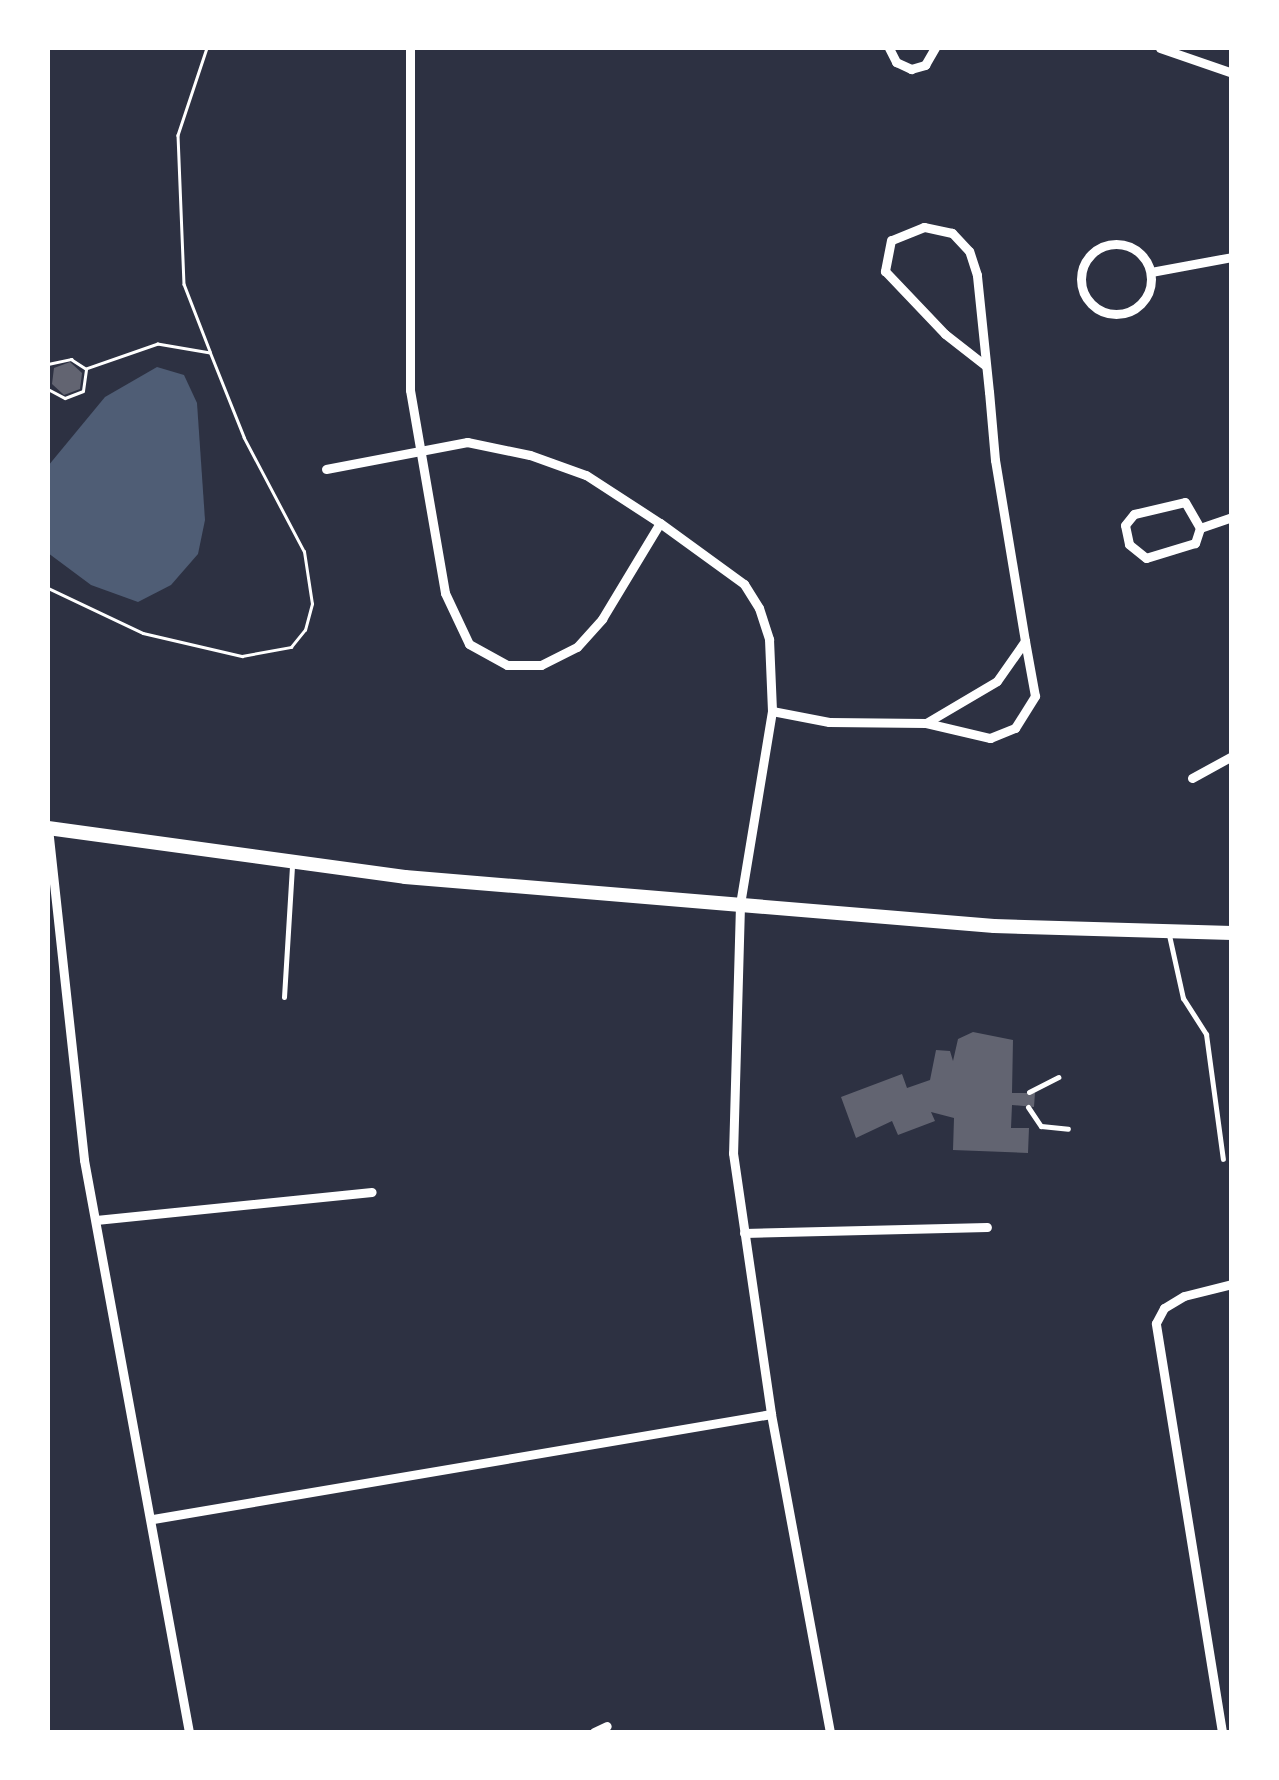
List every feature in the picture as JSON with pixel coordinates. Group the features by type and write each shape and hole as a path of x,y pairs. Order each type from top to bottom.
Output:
{"main road":[{"path":"48,828 292,862 740,905 1232,933"}],"street":[{"path":"410,48 410,390 445,593 469,644 507,665 541,665 577,647 602,618 660,523"},
{"path":"888,48 896,62 911,69 924,64 935,48"},
{"path":"1160,48 1232,73"},
{"path":"772,712 829,722 926,722 990,738 1015,728 1035,696 969,251 952,233 924,227 891,240 885,271 945,334 986,366"},
{"path":"1108,244 1140,253 1151,272 1140,306 1118,315 1095,308 1081,288 1089,256 1108,244"},
{"path":"1151,272 1232,257"},
{"path":"326,469 467,442 530,455 586,475 744,584 770,639 772,712 740,905 733,1153 771,1414 830,1732"},
{"path":"1185,502 1200,528 1195,543 1146,558 1129,544 1124,525 1163,503 1185,502"},
{"path":"1200,528 1232,518"},
{"path":"926,722 997,681 1025,642"},
{"path":"1192,778 1232,756"},
{"path":"48,828 96,1220 189,1732"},
{"path":"96,1220 372,1192"},
{"path":"744,1233 986,1227"},
{"path":"1222,1732 1156,1323 1164,1308 1184,1296 1232,1284"},
{"path":"153,1519 771,1414"},
{"path":"594,1732 607,1726"}],"lane":[{"path":"284,997 292,862"},
{"path":"1168,932 1184,998 1206,1034 1223,1159"},
{"path":"1029,1092 1058,1077"},
{"path":"1028,1107 1042,1126 1068,1129"}],"path":[{"path":"48,588 142,633 242,656 276,654 306,630 312,604 304,552 244,438 184,284 178,135 208,48"},
{"path":"48,364 70,359 86,368 158,344 210,352"},
{"path":"48,389 65,398 83,391 86,368"}],"water":[{"path":"157,367 184,375 197,403 205,520 198,554 171,585 138,602 91,585 48,553 48,466 105,397"}],"building":[{"path":"70,362 82,373 80,389 64,395 52,384 54,368"},
{"path":"973,1032 1013,1040 1012,1093 1035,1093 1034,1107 1012,1105 1011,1128 1029,1128 1028,1153 953,1150 954,1118 931,1112 935,1121 898,1135 892,1121 856,1138 841,1097 902,1074 907,1088 930,1080 936,1050 950,1051 953,1061 958,1039"}]}
